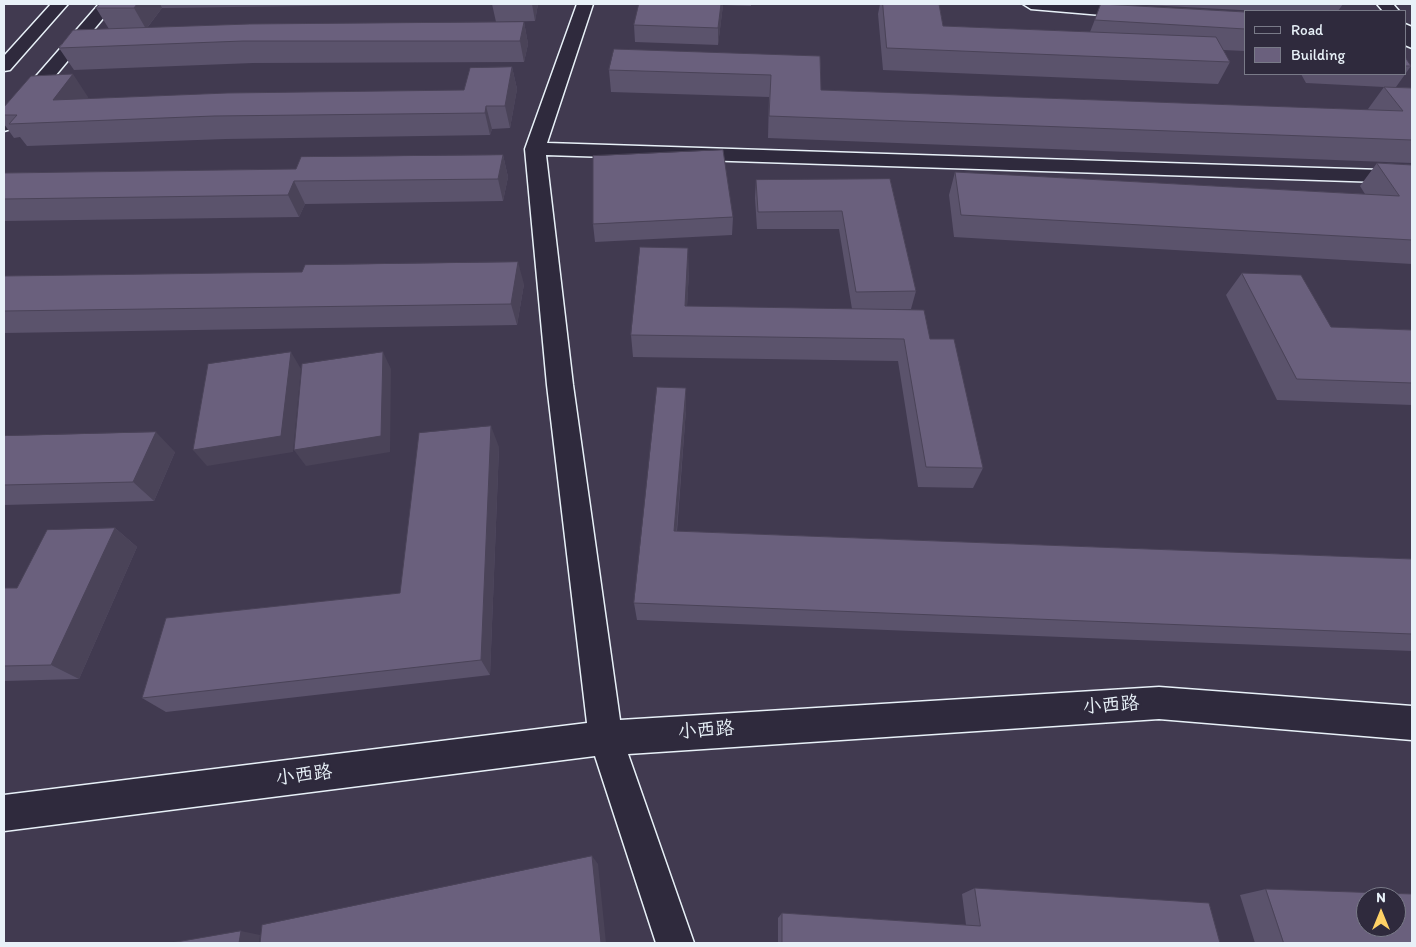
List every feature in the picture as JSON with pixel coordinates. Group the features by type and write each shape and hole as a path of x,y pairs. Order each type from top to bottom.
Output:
{"street":[{"path":"4,66 60,4"},
{"path":"4,125 106,4"},
{"path":"585,4 535,149 560,385 606,738 675,943"},
{"path":"1031,4 1157,14"},
{"path":"535,149 1412,177"},
{"name":"小西路","path":"4,814 606,738 1159,703 1412,723"}],"building":[{"path":"100,4 137,4 134,8 96,8"},
{"path":"639,4 721,4 718,28 634,25"},
{"path":"883,4 939,4 943,26 1216,37 1230,62 887,48"},
{"path":"1101,4 1244,12 1244,29 1095,20"},
{"path":"524,22 520,41 243,41 59,48 73,30 249,24"},
{"path":"614,49 820,56 821,90 1403,111 1384,87 1412,88 1412,140 769,116 771,75 609,70"},
{"path":"1406,58 1411,66 1406,66"},
{"path":"512,67 505,106 486,106 485,113 214,116 9,124 17,115 4,115 4,107 31,76 73,74 53,100 227,93 464,90 470,68"},
{"path":"723,150 733,217 593,224 593,156"},
{"path":"503,155 498,179 294,181 288,195 4,199 4,173 296,169 301,157"},
{"path":"1377,163 1412,165 1412,240 961,215 955,172 1399,196"},
{"path":"890,179 916,291 856,292 842,211 758,212 756,180"},
{"path":"640,247 688,248 685,306 924,310 930,339 954,339 983,468 926,467 904,339 631,335"},
{"path":"518,262 511,304 4,311 4,276 302,272 305,265"},
{"path":"1242,273 1301,275 1331,327 1412,330 1412,383 1297,379"},
{"path":"291,352 281,436 193,450 208,364"},
{"path":"383,352 381,436 294,450 302,364"},
{"path":"657,387 686,388 674,531 1412,559 1412,634 634,603"},
{"path":"491,426 481,660 142,698 166,618 400,593 419,433"},
{"path":"156,432 133,482 4,485 4,436"},
{"path":"115,528 51,665 4,666 4,588 17,588 47,530"},
{"path":"592,856 601,943 260,943 262,925"},
{"path":"975,888 1209,903 1220,943 782,943 782,913 980,926"},
{"path":"1266,889 1356,892 1356,937 1406,937 1406,894 1412,894 1412,943 1284,943"},
{"path":"241,931 239,943 171,943"}]}
